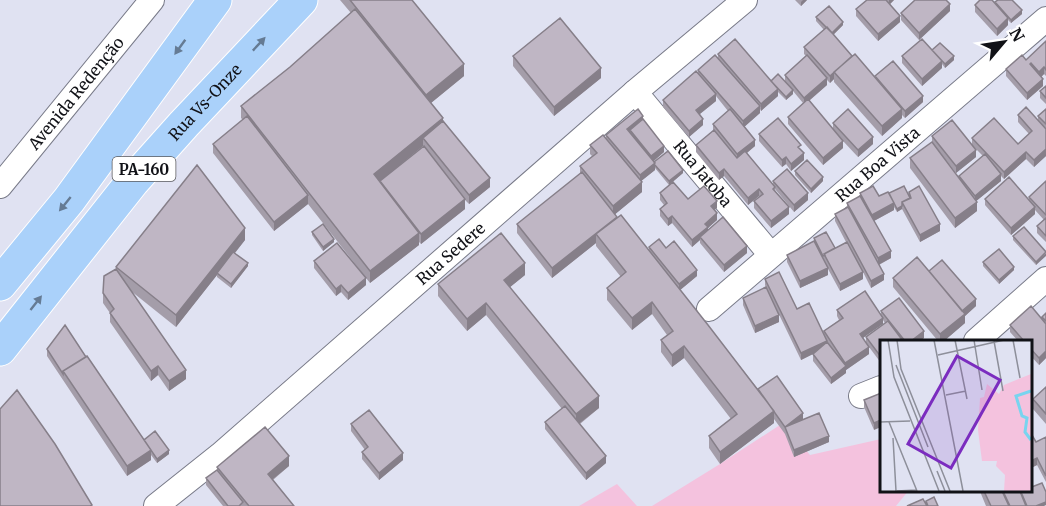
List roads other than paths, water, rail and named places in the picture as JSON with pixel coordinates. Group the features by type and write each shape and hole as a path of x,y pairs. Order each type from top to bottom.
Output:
{"main road":[{"name":"PA-160","path":"0,284 69,200 215,0"},
{"name":"Rua Vs-Onze","path":"0,349 133,182 184,124 301,0"}],"street":[{"name":"Avenida Redenção","path":"0,186 152,0"},
{"name":"Rua Sedere","path":"156,506 220,455 635,92 745,0"},
{"name":"Rua Boa Vista","path":"710,309 1046,19"},
{"name":"Rua Jatoba","path":"635,92 771,255"},
{"path":"977,340 1046,279"}]}
